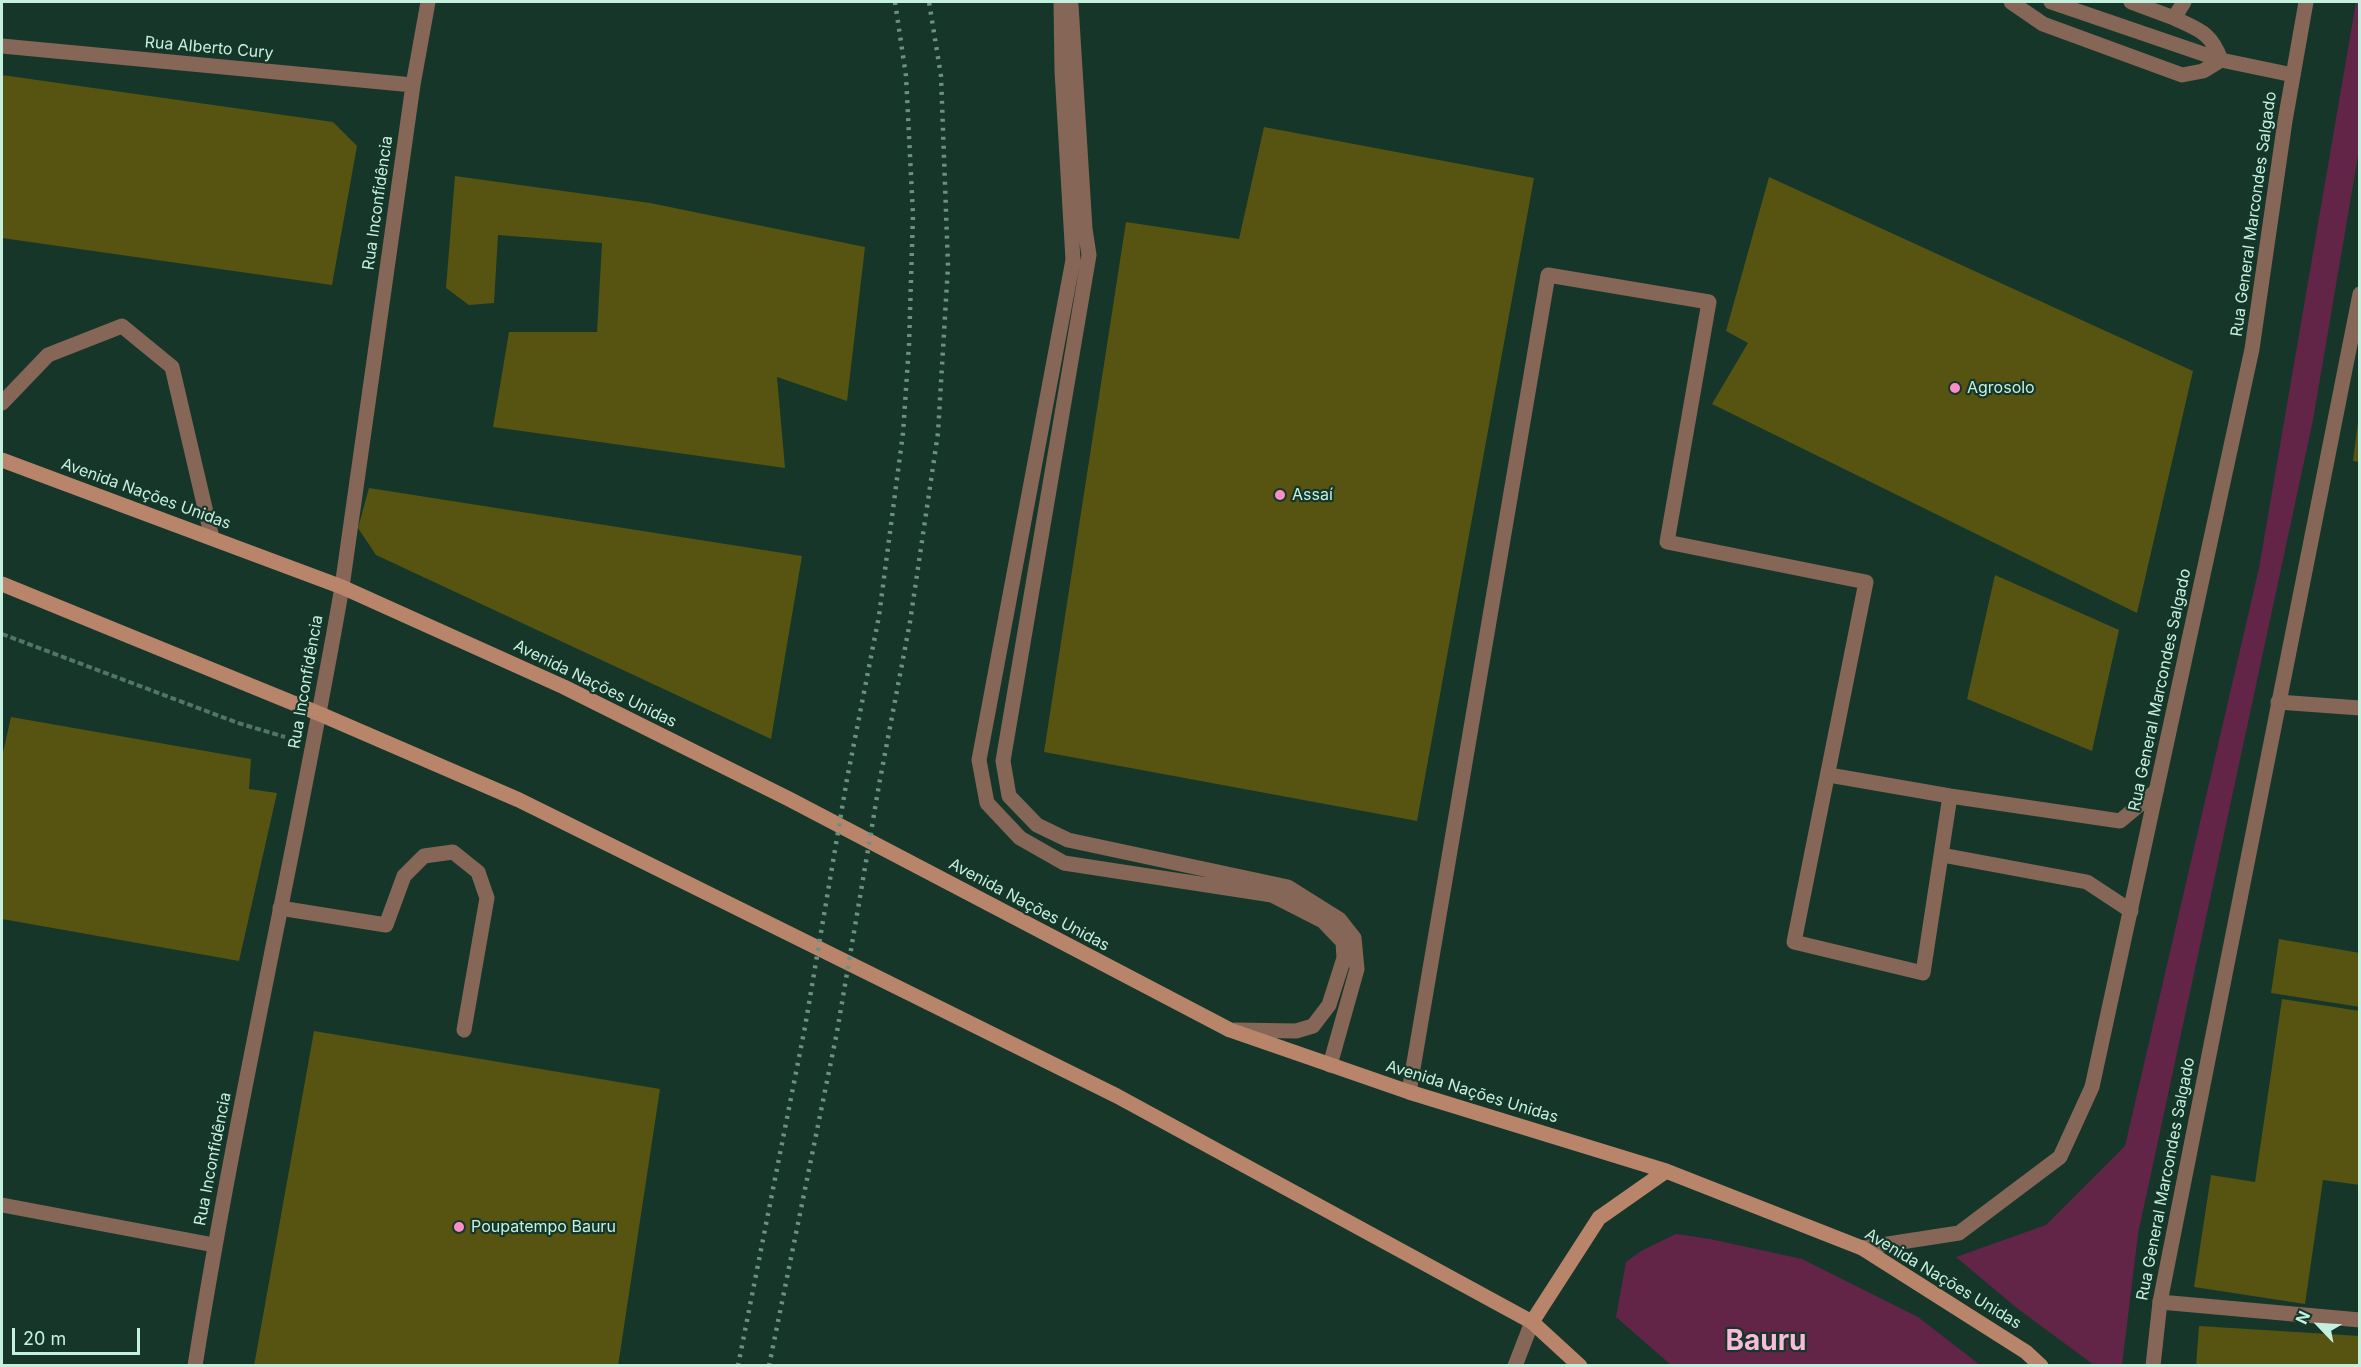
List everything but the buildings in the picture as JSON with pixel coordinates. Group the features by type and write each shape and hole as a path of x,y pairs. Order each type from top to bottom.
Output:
{"main road":[{"name":"Avenida Nações Unidas","path":"2,460 342,587 564,687 789,799 1230,1030 1409,1092 1666,1171 1862,1248 2026,1352 2041,1365"},
{"path":"2,584 320,714 529,804 1107,1090 1532,1322 1580,1365"},
{"path":"1532,1322 1599,1218 1666,1171"}],"street":[{"name":"Rua Inconfidência","path":"195,1365 214,1245 314,745 342,587 413,85 428,2"},
{"path":"1061,2 1062,71 1073,260 979,760 987,804 1020,838 1064,863 1272,895 1323,921 1343,942 1344,958 1329,1005 1313,1026 1296,1032 1230,1030"},
{"path":"1070,2 1085,229 1089,255 1003,761 1009,796 1037,825 1068,840 1288,887 1339,919 1354,938 1357,969 1330,1065"},
{"path":"2011,2 2043,24 2182,75 2204,71 2221,60"},
{"path":"2051,2 2221,60 2293,75"},
{"path":"2131,2 2205,32 2216,45 2221,60"},
{"path":"2174,18 2184,2"},
{"name":"Rua General Marcondes Salgado","path":"1862,1248 1959,1233 2060,1157 2092,1087 2252,349 2306,2"},
{"name":"Rua Alberto Cury","path":"2,46 413,85"},
{"path":"1409,1092 1548,275 1710,302 1668,542 1866,582 1794,942 1923,973 1950,796"},
{"name":"Rua General Marcondes Salgado","path":"2153,1365 2160,1302 2360,294"},
{"path":"2,403 48,355 122,326 172,367 212,538"},
{"path":"2278,702 2360,708"},
{"path":"1829,775 1950,796 2120,821 2156,791"},
{"path":"280,908 386,925 404,876 424,856 453,852 478,872 487,898 464,1030"},
{"path":"1942,855 2087,882 2131,911"},
{"path":"2,1205 214,1245"},
{"path":"2160,1302 2360,1320"},
{"path":"1515,1365 1532,1322"}],"path":[{"path":"2,634 238,723 314,745"}],"shaded area":[{"path":"2356,2 2360,2 2359,150 2313,420 2138,1234 2122,1365 2094,1365 2018,1309 1956,1257 2046,1225 2125,1146 2259,568"},
{"path":"1676,1234 1802,1259 1918,1317 1980,1365 1671,1365 1616,1317 1626,1262 1641,1251"}],"railway":[{"path":"738,1366 805,1027 847,779 879,616 903,433 909,345 913,215 906,76 895,2"},
{"path":"769,1366 837,1032 879,785 910,622 938,433 948,266 941,76 929,2"}],"place":[{"name":"Agrosolo","path":"1955,388"},
{"name":"Assaí","path":"1280,495"},
{"name":"Poupatempo Bauru","path":"459,1227"}],"district":[{"name":"Bauru","path":"1766,1342"}]}
